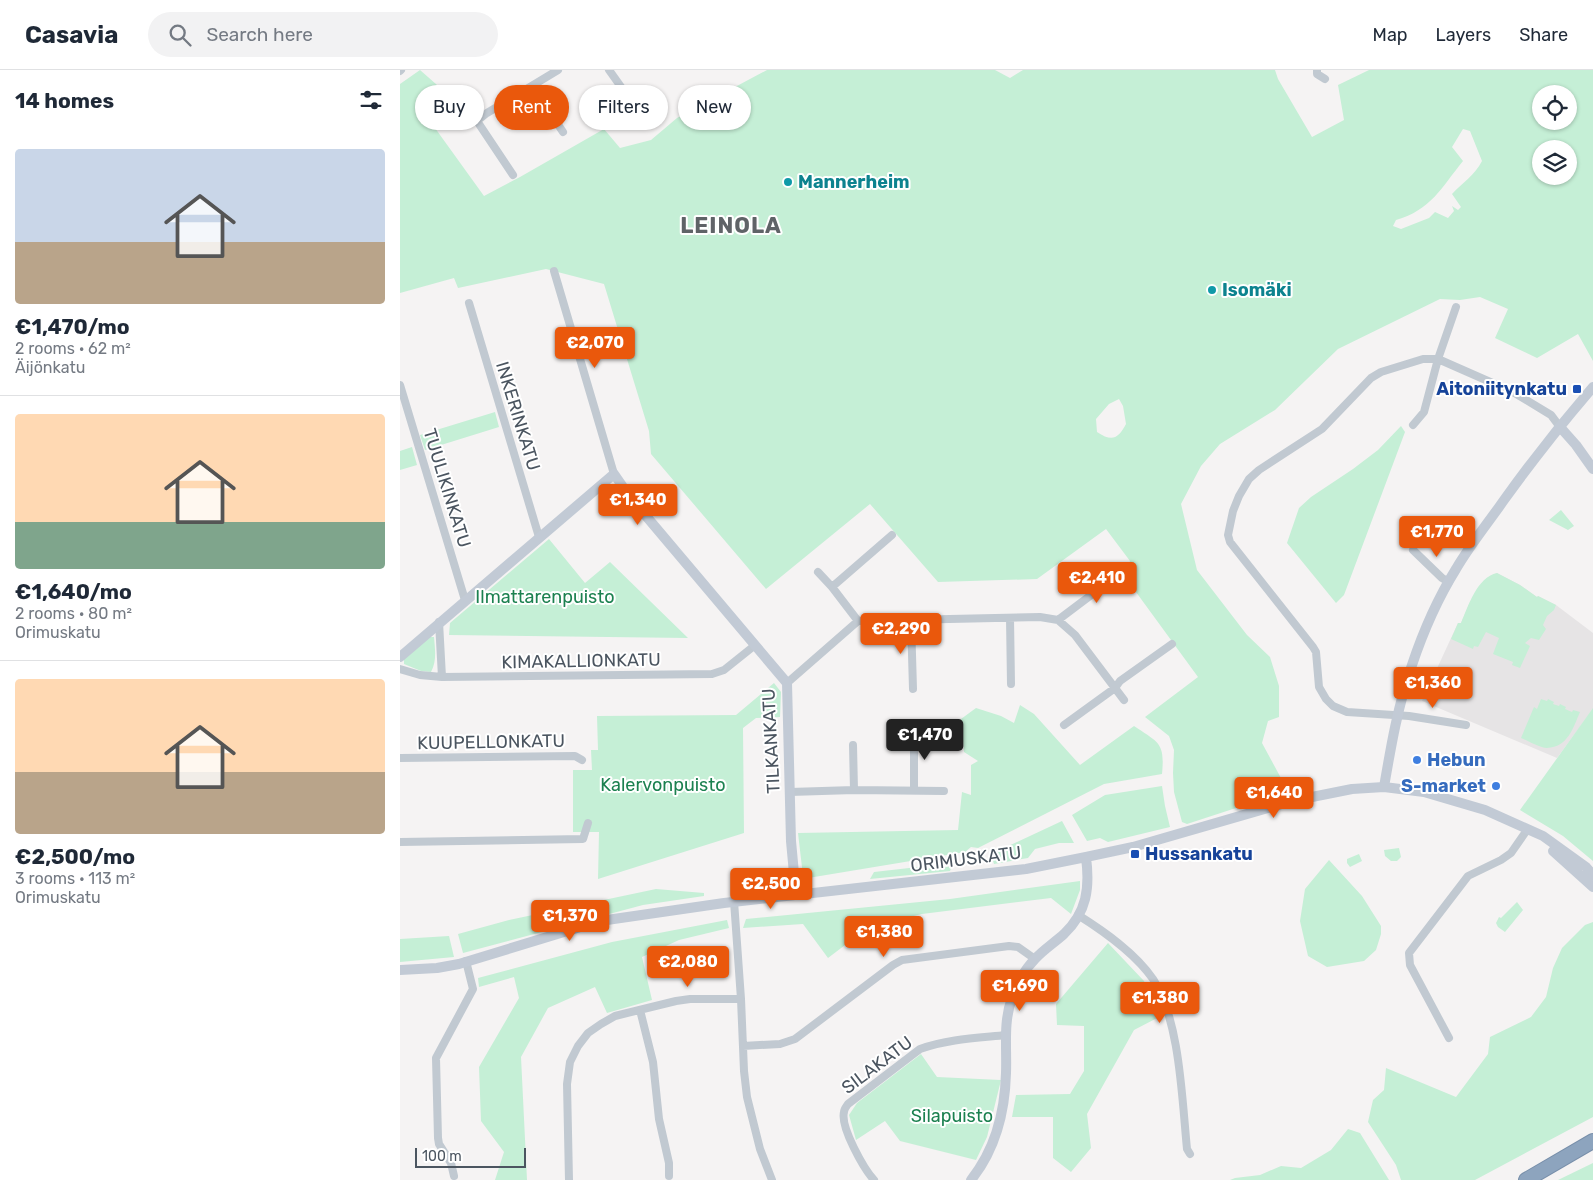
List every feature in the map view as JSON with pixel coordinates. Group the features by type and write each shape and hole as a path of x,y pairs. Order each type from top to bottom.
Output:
{"highway":[{"path":"1526,1180 1593,1141"}],"main road":[{"path":"1384,787 1407,679 1440,599 1473,543 1529,466 1593,387"},
{"path":"1560,428 1593,469"},
{"path":"400,657 614,474"},
{"name":"TILKANKATU","path":"614,474 630,497 787,683 792,858 796,895"},
{"name":"ORIMUSKATU","path":"400,970 437,968 600,921 668,910 1026,869 1133,847 1292,801 1352,789 1384,787 1424,792 1486,810 1543,836 1586,867 1593,875"},
{"name":"ORIMUSKATU","path":"1527,830 1571,866 1593,887"},
{"path":"971,1180 987,1154 1004,1106 1006,1036 1008,1009 1011,999 1023,975 1035,959 1064,933 1078,915 1088,886 1089,877 1086,857"}],"street":[{"path":"534,85 558,70"},
{"path":"610,70 620,85"},
{"path":"1317,70 1317,74 1325,79"},
{"path":"494,109 477,121 513,175"},
{"path":"554,271 614,474"},
{"name":"INKERINKATU","path":"469,303 539,537"},
{"path":"1414,425 1424,412 1438,360 1456,306"},
{"path":"1466,725 1398,715 1347,712 1333,706 1326,700 1319,686 1316,652 1233,546 1228,535 1238,496 1259,470 1322,428 1371,378 1381,372 1423,359 1438,360 1514,392 1551,415 1560,428"},
{"name":"TUULIKINKATU","path":"400,385 465,600"},
{"path":"832,587 892,535"},
{"path":"1413,550 1442,578 1449,582"},
{"path":"1058,620 1123,571"},
{"path":"818,572 858,621"},
{"path":"787,683 858,621 1040,617 1058,620 1075,635 1124,700"},
{"path":"1010,618 1011,684"},
{"path":"911,620 913,689"},
{"path":"439,622 442,677"},
{"path":"1064,726 1115,688 1120,681 1172,644"},
{"name":"KIMAKALLIONKATU","path":"400,669 420,675 442,677 712,674 724,670 754,646"},
{"path":"914,733 914,790"},
{"path":"853,745 854,790"},
{"name":"KUUPELLONKATU","path":"400,758 575,756 582,760"},
{"path":"790,792 854,790 944,791"},
{"path":"400,842 584,838 588,823"},
{"path":"1449,1038 1410,965 1409,953 1468,876 1511,853 1527,830"},
{"path":"734,902 747,1097 760,1148 772,1180"},
{"path":"1078,915 1112,938 1138,961 1153,979 1167,1005 1175,1041 1187,1149 1190,1154"},
{"path":"743,1046 780,1044 796,1039 902,960 1009,946 1018,947 1035,959"},
{"path":"454,1176 451,1163 439,1144 435,1064 439,1051 473,989 466,961"},
{"path":"570,1180 568,1084 570,1062 588,1034 615,1016 683,1000 741,999"},
{"path":"640,1010 653,1062 658,1111 669,1163 669,1176"},
{"name":"SILAKATU","path":"874,1180 849,1137 844,1120 844,1112 848,1104 920,1049 958,1040 1006,1036"}],"shaded area":[{"path":"1497,573 1520,585 1537,597 1556,605 1593,633 1593,709 1557,758 1422,701 1458,623 1461,623 1470,602 1487,578"}],"green space":[{"path":"420,70 437,85 415,85 415,130 436,130 484,196 602,130 605,130 620,148 651,140 663,130 668,130 668,126 678,117 678,130 751,130 751,85 739,85 767,70 995,70 1010,78 1023,70 1275,70 1278,79 1312,137 1344,120 1338,85 1369,70 1593,70 1593,361 1578,334 1537,358 1495,338 1508,309 1480,297 1460,300 1440,299 1338,349 1275,410 1220,444 1201,466 1181,504 1197,570 1247,635 1270,657 1279,686 1279,717 1268,721 1262,743 1288,791 1187,824 1182,822 1174,792 1174,750 1169,736 1145,717 1198,677 1125,577 1130,561 1106,529 1037,579 938,582 870,504 766,589 651,454 649,431 604,284 546,269 458,288 454,278 400,293 400,84","holes":["1463,129 1470,131 1482,161 1472,175 1452,194 1461,207 1458,210 1452,206 1454,211 1448,218 1435,212 1429,218 1401,229 1393,226 1396,220 1408,216 1427,204 1463,161 1452,147","1119,399 1123,406 1126,424 1117,436 1107,437 1097,432 1096,419 1109,404"]},
{"path":"495,412 499,427 425,450 420,435"},
{"path":"1401,426 1405,432 1344,595 1336,603 1287,543 1299,508 1311,497 1378,450"},
{"path":"412,447 417,465 400,470 400,451"},
{"path":"1561,510 1574,526 1568,530 1549,520"},
{"name":"Ilmattarenpuisto","path":"549,539 585,583 610,562 688,638 449,635 450,623"},
{"path":"1497,573 1520,585 1537,597 1556,605 1554,610 1547,616 1543,625 1546,629 1539,640 1531,638 1525,643 1530,646 1520,668 1512,665 1513,662 1493,654 1499,638 1486,632 1478,647 1474,646 1473,649 1451,639 1479,586 1484,580"},
{"path":"427,637 434,637 435,659 431,672 421,671 404,664 404,659"},
{"name":"Kalervonpuisto","path":"774,683 781,692 780,717 756,718 743,728 744,833 598,879 599,832 573,832 573,770 592,770 591,750 598,750 597,716 736,715"},
{"path":"1541,699 1547,701 1548,699 1554,702 1553,704 1559,706 1560,704 1572,712 1573,710 1580,712 1569,736 1554,747 1541,747 1521,738 1534,707 1537,709"},
{"path":"1020,705 1034,714 1080,765 1134,726 1159,744 1163,763 1162,774 1104,784 978,848 971,847 965,852 808,878 803,876 798,833 958,830 962,792 971,795 971,765 978,761 964,752 961,719 976,708 1001,716 1014,723"},
{"path":"1593,708 1593,861 1563,836 1520,810"},
{"path":"1162,786 1170,827 1108,842 1100,838 1087,841 1072,815 1105,795"},
{"path":"1062,821 1074,843 1059,843 1035,849 1028,858 994,864 991,854"},
{"path":"1399,848 1401,857 1397,861 1391,861 1385,856 1384,850"},
{"path":"1359,854 1362,861 1350,867 1347,859"},
{"path":"1329,860 1362,896 1381,926 1381,934 1376,950 1364,961 1327,967 1308,956 1300,921 1305,889"},
{"path":"952,866 950,871 870,879 874,872 918,867 935,869"},
{"path":"1080,881 1080,890 1071,914 1051,898 922,914 889,922 857,936 828,958 803,924 743,928 746,919 950,899"},
{"path":"656,889 704,893 704,896 643,905 463,953 458,934 509,920"},
{"path":"1517,902 1523,910 1505,932 1496,923 1499,917 1501,918"},
{"path":"727,920 729,928 679,940 642,957 652,1000 607,1013 595,987 548,1008 521,1057 527,1180 495,1180 504,1152 481,1121 479,1067 519,998 514,977 479,987 478,978 612,942"},
{"path":"1593,922 1593,1117 1475,1180 1401,1180 1396,1165 1368,1122 1373,1100 1384,1090 1386,1068 1456,1097 1488,1054 1490,1037 1531,1017 1546,997 1553,968 1562,948 1585,925"},
{"path":"449,936 454,957 400,962 400,939"},
{"path":"1108,943 1144,981 1161,1016 1134,1030 1087,1114 1091,1148 1071,1172 1053,1158 1053,1117 1012,1117 1016,1095 1070,1094 1084,1071 1084,1026 1057,1025 1056,1004"},
{"name":"Silapuisto","path":"921,1054 937,1077 1001,1080 987,1137 976,1160 900,1141 885,1121 856,1140 849,1115 857,1103"},
{"path":"1348,1129 1360,1133 1389,1180 1230,1180 1260,1175 1281,1166 1301,1168 1331,1150"},
{"path":"1593,1163 1593,1180 1558,1180"}],"place":[{"name":"Mannerheim","path":"788,182"},
{"name":"Isomäki","path":"1212,290"},
{"name":"Aitoniitynkatu","path":"1577,389"},
{"name":"Hebun","path":"1417,760"},
{"name":"S-market","path":"1496,786"},
{"name":"Hussankatu","path":"1135,854"}],"district":[{"name":"LEINOLA","path":"731,225"}]}
